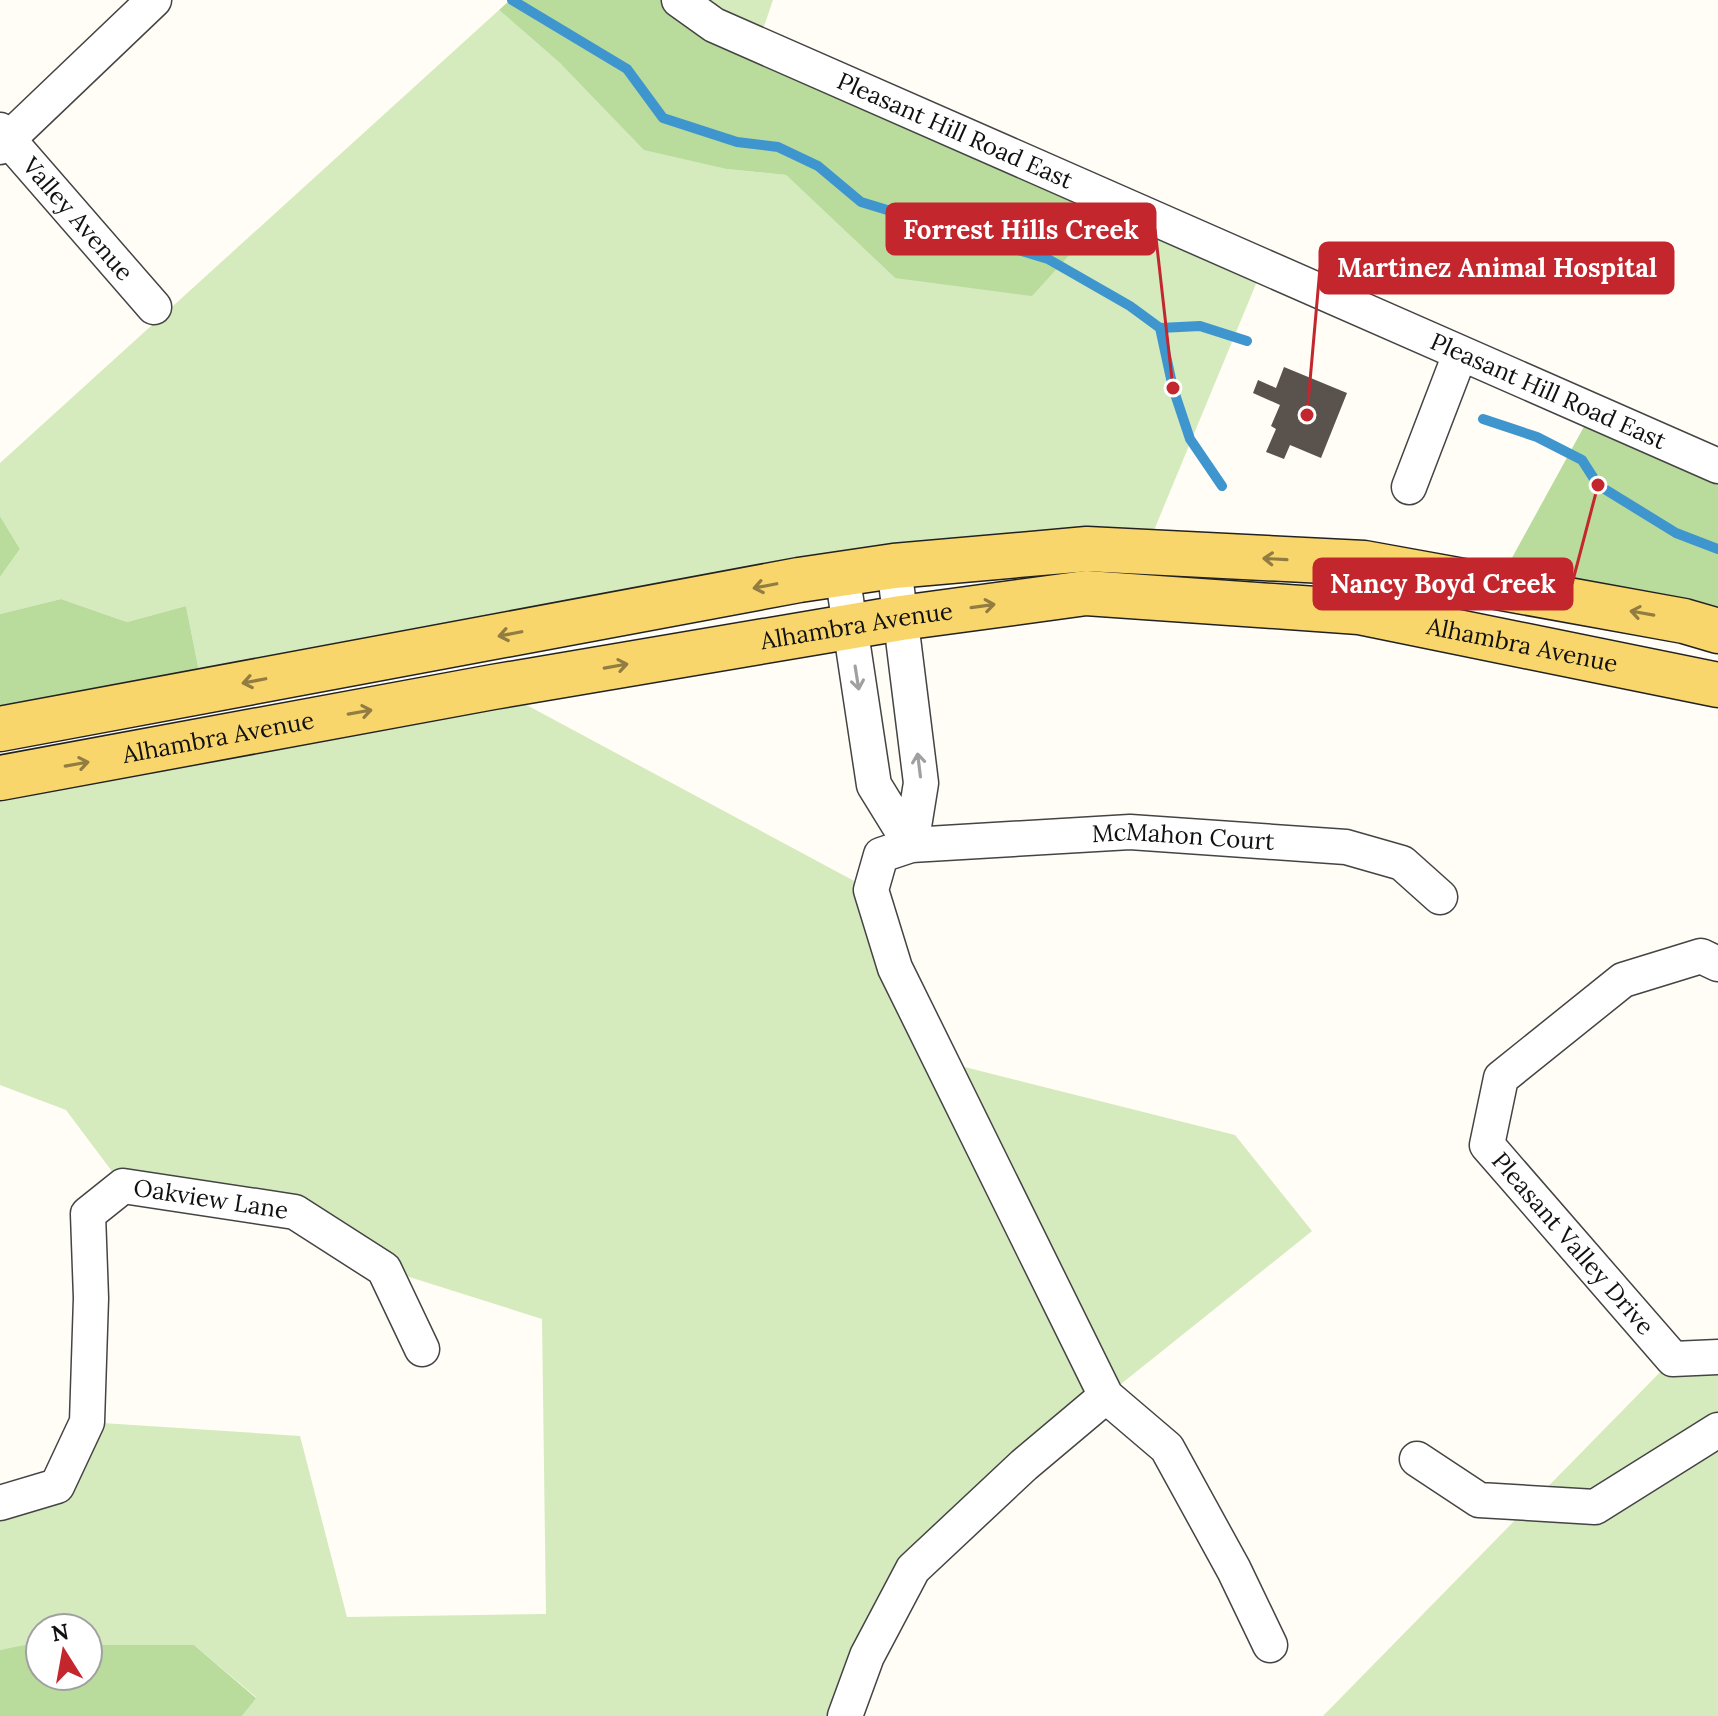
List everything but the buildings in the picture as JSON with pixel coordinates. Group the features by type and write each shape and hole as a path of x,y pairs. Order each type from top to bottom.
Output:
{"main road":[{"name":"Alhambra Avenue","path":"0,729 842,573 1087,549 1364,563 1684,621 1718,631"},
{"name":"Alhambra Avenue","path":"0,778 493,687 849,626 1086,593 1359,612 1718,685"}],"street":[{"path":"3,139 154,0"},
{"name":"Pleasant Hill Road East","path":"679,0 714,25 1718,466"},
{"name":"Valley Avenue","path":"3,139 154,307"},
{"path":"1409,487 1460,354"},
{"path":"894,566 921,783 911,845"},
{"path":"842,573 874,785 911,845"},
{"name":"McMahon Court","path":"911,845 1130,832 1346,847 1402,863 1440,897"},
{"path":"911,845 881,855 871,890 895,968 1106,1396 1167,1448 1234,1570 1270,1645"},
{"name":"Pleasant Valley Drive","path":"1710,960 1623,980 1501,1078 1487,1145 1673,1359 1718,1357"},
{"name":"Oakview Lane","path":"0,1503 57,1486 87,1422 91,1298 88,1214 123,1186 295,1212 384,1269 422,1349"},
{"path":"845,1716 867,1656 913,1569 1024,1465 1106,1396"},
{"path":"1417,1459 1479,1500 1595,1507 1718,1430"}],"green space":[{"path":"510,0 679,0 1075,184 1072,252 1032,296 895,278 786,175 727,169 644,150 561,64 499,10"},
{"path":"679,0 773,0 758,44"},
{"path":"499,10 561,64 727,169 786,175 895,278 1075,184 1263,267 1145,552 1087,549 203,691 186,606 127,622 61,599 0,614 0,577 20,549 0,516 0,463"},
{"path":"1592,412 1718,466 1718,631 1496,587"},
{"path":"0,516 20,549 0,577"},
{"path":"61,599 127,622 186,606 203,691 0,729 0,614"},
{"path":"493,687 871,890 941,1061 1235,1135 1312,1231 1106,1396 913,1569 845,1716 242,1716 256,1697 194,1645 104,1645 104,1612 24,1612 24,1647 0,1650 0,1503 57,1486 87,1422 300,1436 347,1617 546,1614 542,1319 384,1269 295,1212 123,1186 66,1110 0,1085 0,778"},
{"path":"1718,1357 1718,1716 1323,1716 1673,1359"},
{"path":"24,1645 24,1692 104,1692 104,1645 194,1645 256,1698 242,1716 0,1716 0,1650"}],"waterway":[{"path":"512,0 627,69 663,118 737,142 778,147 818,166 861,202 1048,259 1130,306 1160,328 1200,326 1247,341"},
{"path":"1160,328 1173,388 1190,439 1222,486"},
{"path":"1483,419 1537,437 1582,460 1598,485 1676,533 1718,549"}],"place":[{"name":"Forrest Hills Creek","path":"1173,388"},
{"name":"Martinez Animal Hospital","path":"1307,415"},
{"name":"Nancy Boyd Creek","path":"1598,485"}]}
